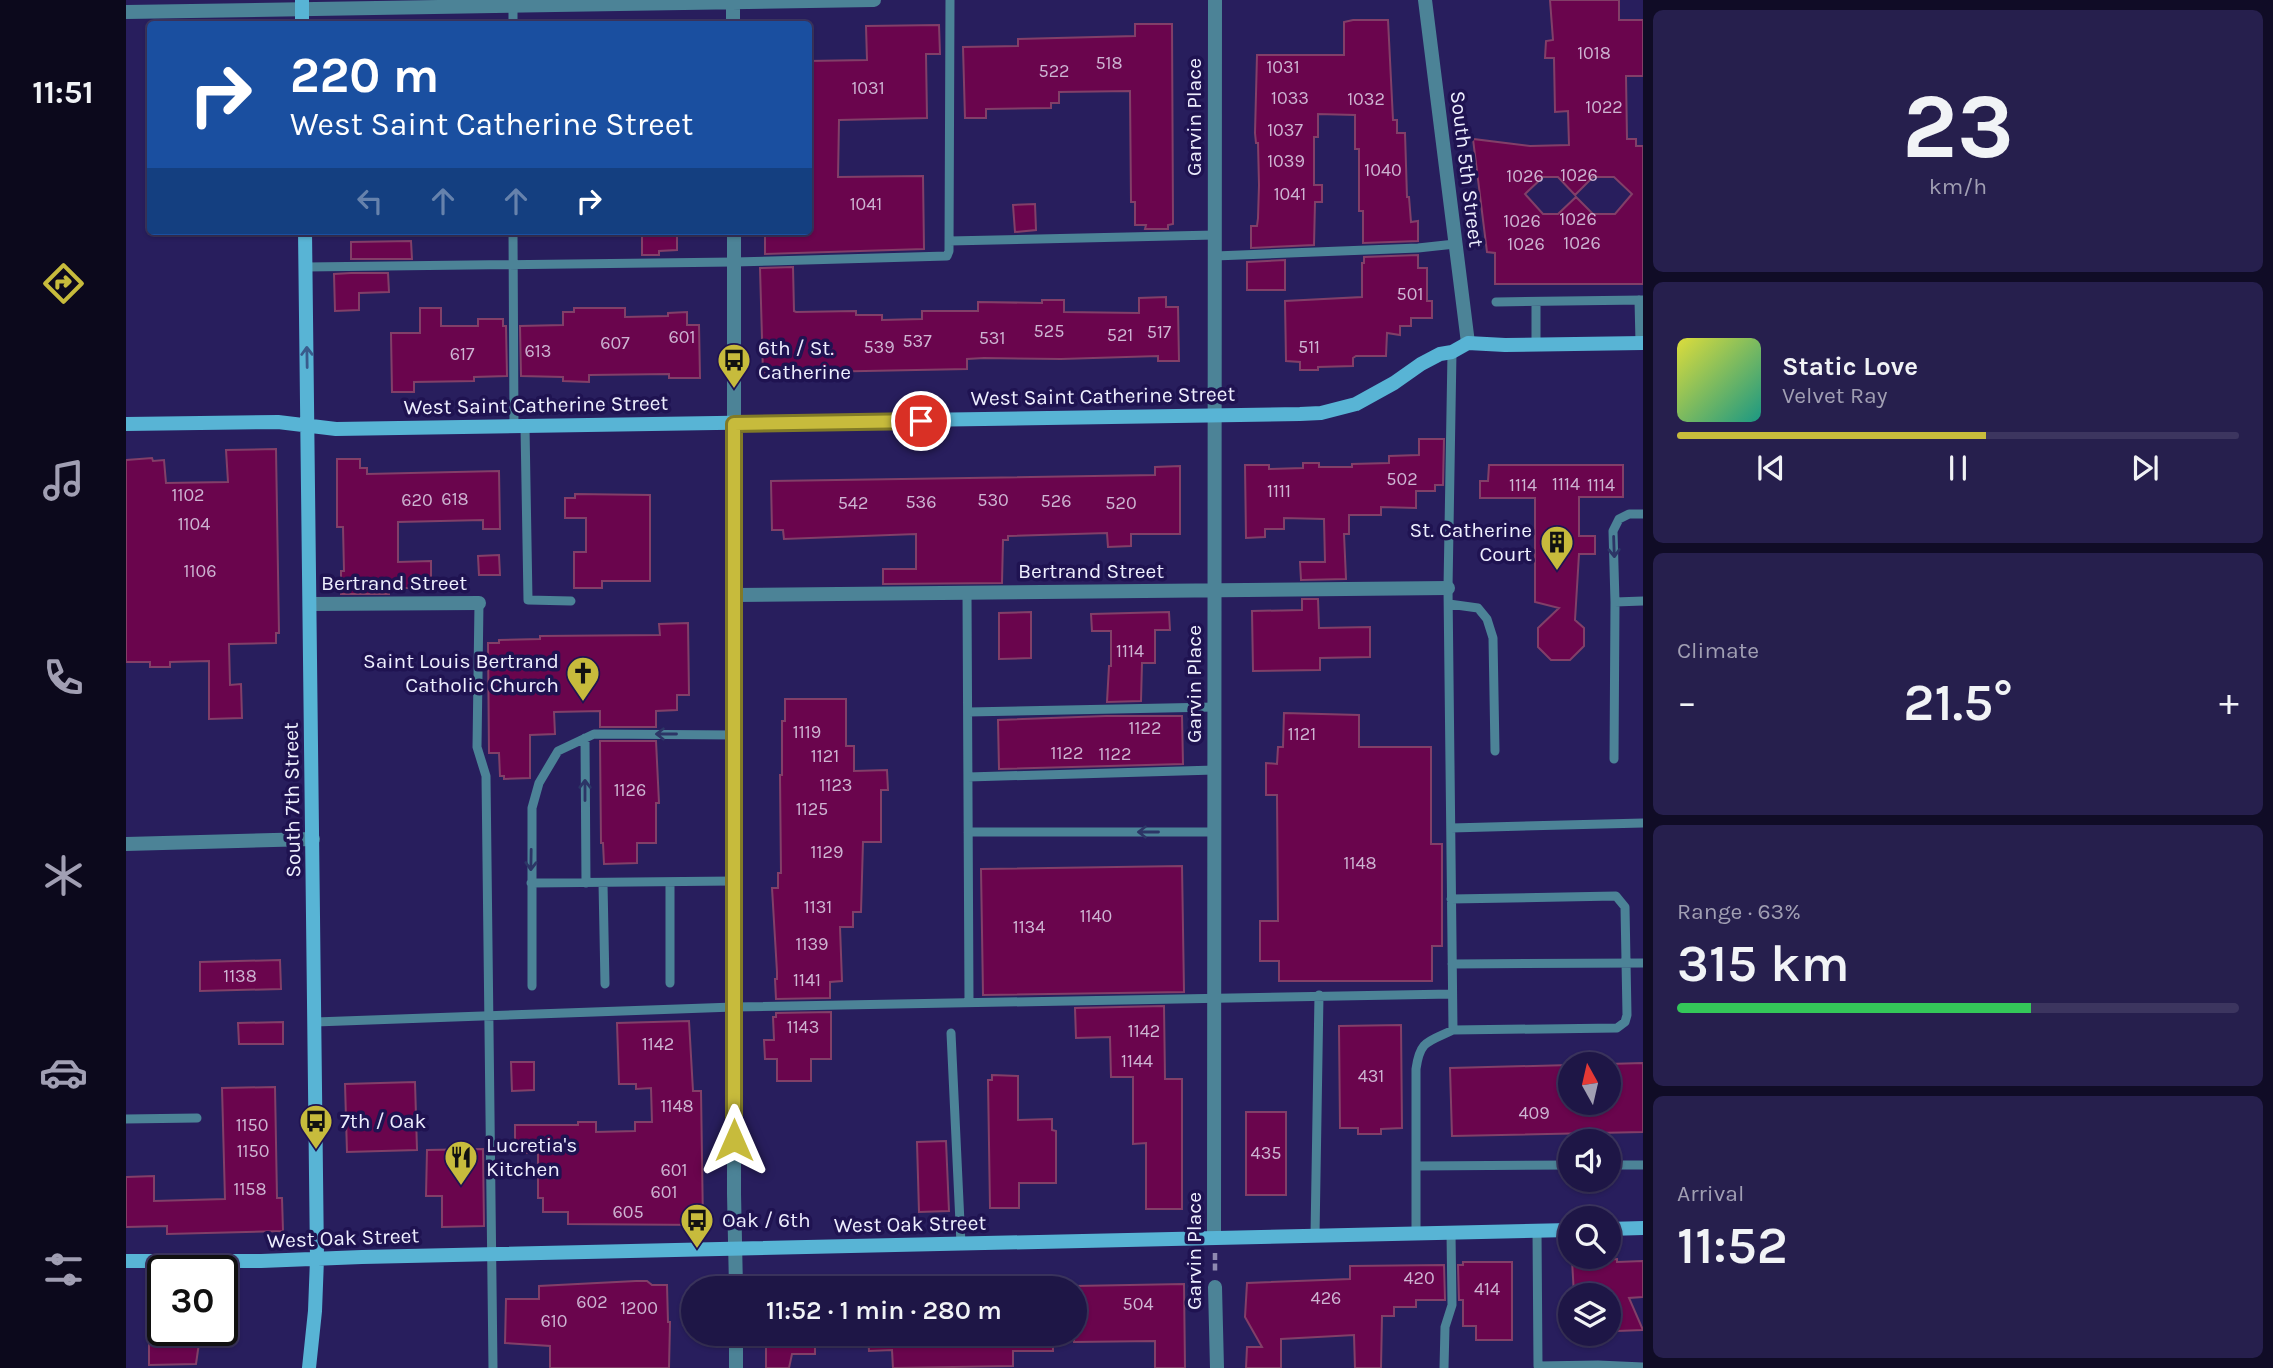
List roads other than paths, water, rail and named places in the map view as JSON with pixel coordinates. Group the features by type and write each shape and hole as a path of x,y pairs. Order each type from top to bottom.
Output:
{"street":[{"path":"126,12 219,5 874,0"},
{"name":"Garvin Place","path":"1214,1238 1215,0"},
{"name":"South 5th Street","path":"1425,0 1468,344"},
{"path":"733,1 733,21"},
{"name":"South 7th Street","path":"305,235 317,1259 309,1368"},
{"path":"734,235 736,1276"},
{"name":"West Saint Catherine Street","path":"126,424 278,422 336,429 1300,414 1339,410 1372,397 1421,364 1468,344 1641,343"},
{"name":"Bertrand Street","path":"735,595 1448,588"},
{"name":"Bertrand Street","path":"310,604 479,603"},
{"path":"126,844 313,839"},
{"path":"1621,1229 1643,1228"},
{"name":"West Oak Street","path":"126,1261 317,1259 1558,1230"},
{"name":"Garvin Place","path":"1215,1287 1217,1368"},
{"path":"736,1346 736,1368"}],"lane":[{"path":"306,267 734,262 947,256 950,0"},
{"path":"513,3 513,21"},
{"path":"513,235 528,600 571,601"},
{"path":"949,241 1215,235"},
{"path":"1215,256 1419,248 1455,244"},
{"path":"1496,302 1641,300 1641,343"},
{"path":"1536,302 1536,345"},
{"path":"1452,352 1448,588 1452,1030"},
{"path":"1614,759 1613,531 1619,519 1629,514 1643,514"},
{"path":"967,593 969,1002"},
{"path":"1615,602 1643,601"},
{"path":"479,603 477,747 486,776 494,1255 493,1368"},
{"path":"1449,604 1478,608 1487,619 1493,638 1495,751"},
{"path":"968,712 1215,707"},
{"path":"532,986 533,808 539,783 558,751 594,734 735,735"},
{"path":"585,738 586,883"},
{"path":"968,778 1216,770"},
{"path":"1451,828 1643,824"},
{"path":"968,832 1216,832"},
{"path":"531,883 734,881"},
{"path":"670,882 670,983"},
{"path":"603,883 605,984"},
{"path":"1416,1233 1416,1069 1419,1051 1428,1042 1452,1030 1617,1028 1625,1022 1627,1015 1625,907 1616,896 1451,899"},
{"path":"1452,964 1643,964"},
{"path":"315,1022 734,1007 1216,996 1452,994"},
{"path":"1315,1236 1319,995"},
{"path":"951,1033 961,1244"},
{"path":"126,1119 197,1118"},
{"path":"1416,1166 1558,1165"},
{"path":"1621,1165 1643,1165"},
{"path":"1536,1230 1538,1366 1643,1367"},
{"path":"1444,1368 1445,1326 1452,1305 1451,1233"}],"place":[{"name":"6th / St. Catherine","path":"734,390"},
{"name":"St. Catherine Court","path":"1557,572"},
{"name":"Saint Louis Bertrand Catholic Church","path":"583,703"},
{"name":"7th / Oak","path":"316,1151"},
{"name":"Lucretia's Kitchen","path":"461,1187"},
{"name":"Oak / 6th","path":"697,1250"}]}
